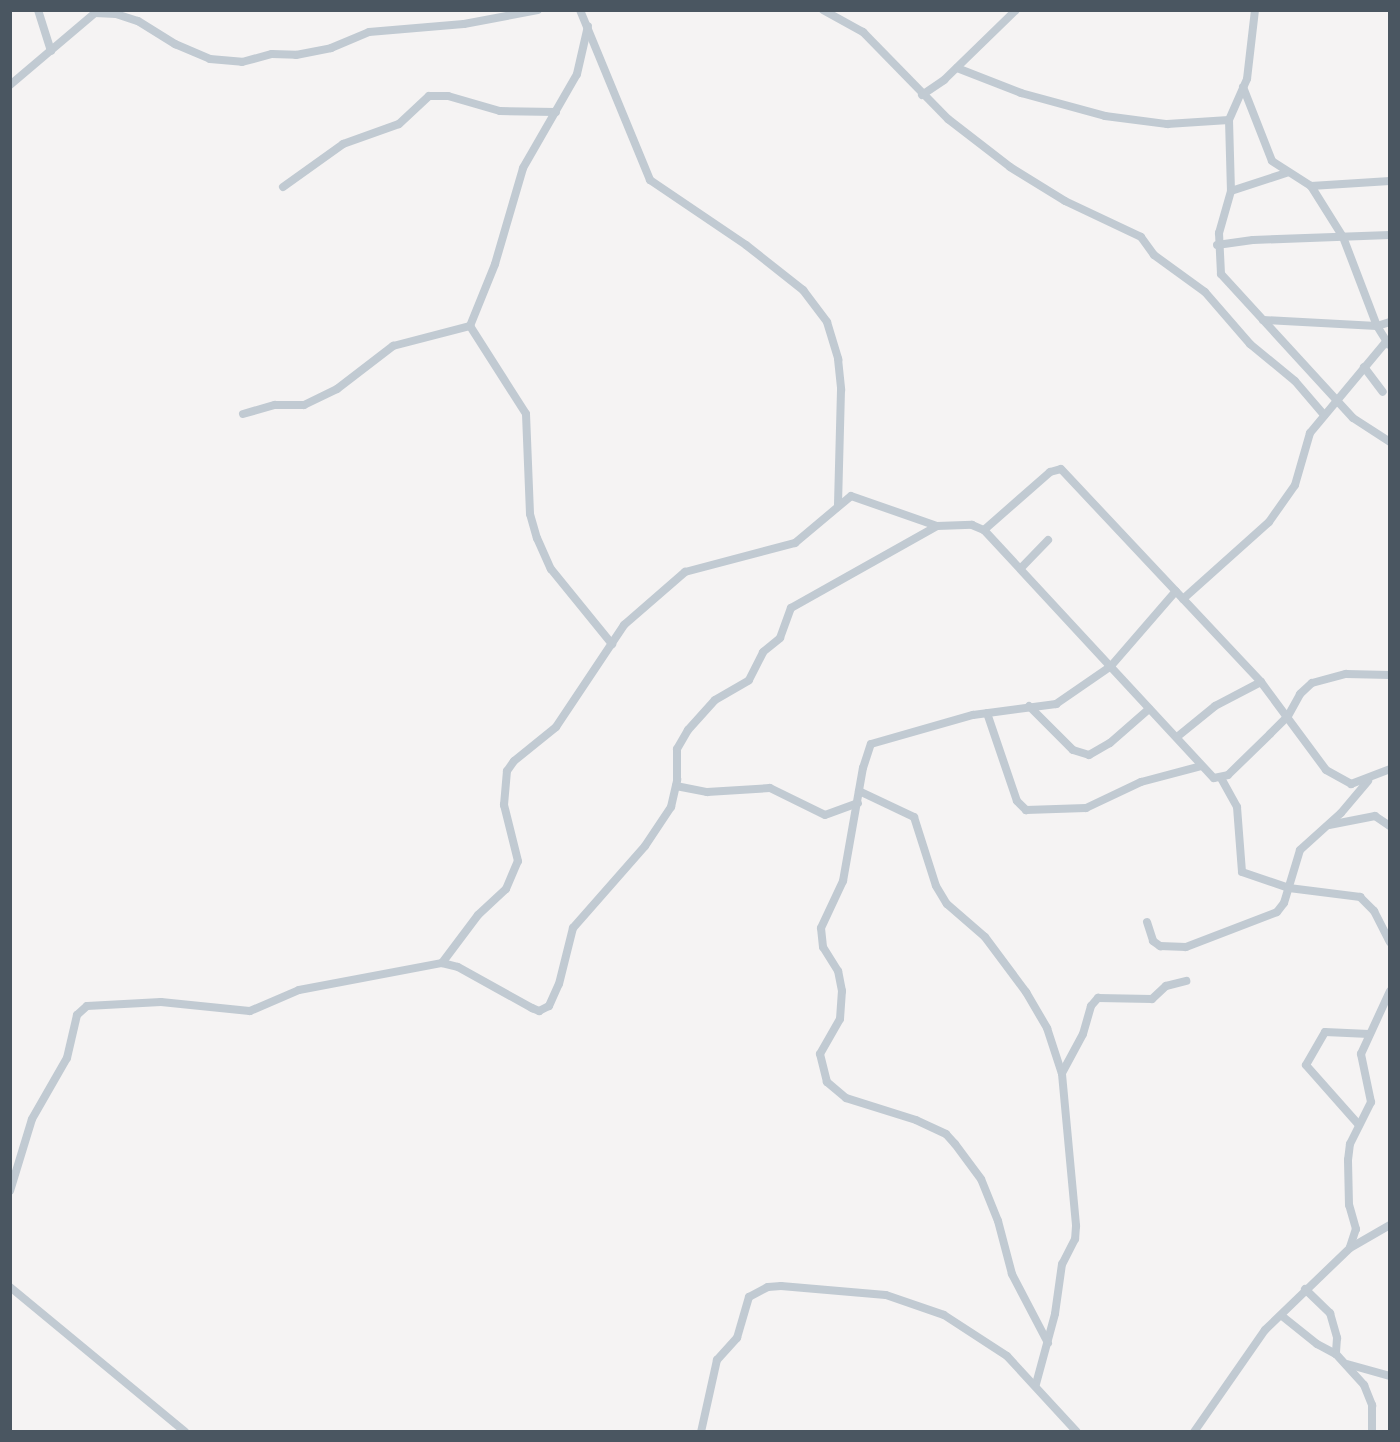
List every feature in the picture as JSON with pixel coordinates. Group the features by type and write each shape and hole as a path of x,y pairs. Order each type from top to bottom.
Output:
{"street":[{"path":"38,10 51,51"},
{"path":"10,85 90,16 107,13 126,14 194,53 210,59 242,62 265,55 296,55 331,48 369,32 464,24 538,10"},
{"path":"580,10 642,166 650,180 746,245 803,290 827,322 838,359 842,390 838,505"},
{"path":"824,10 863,32 922,95 967,135 1042,188 1135,232 1154,255 1205,292 1250,344 1295,381 1324,415"},
{"path":"922,95 957,68 988,33 1016,10"},
{"path":"1255,10 1243,87 1228,120 1231,191 1217,244 1225,282 1353,418 1389,442"},
{"path":"470,326 495,264 523,168 577,74 588,26"},
{"path":"957,68 1021,93 1105,116 1167,124 1228,120"},
{"path":"1243,87 1264,146 1272,161 1286,174 1311,186 1389,182"},
{"path":"283,187 343,144 399,124 429,96 448,96 500,111 556,112"},
{"path":"1231,191 1286,174"},
{"path":"1183,599 1269,522 1295,485 1310,433 1335,399 1388,344 1377,326 1342,237 1311,186"},
{"path":"1217,244 1389,235"},
{"path":"1263,320 1377,326 1389,322"},
{"path":"243,414 275,405 304,405 337,389 393,346 470,326"},
{"path":"470,326 526,414 530,514 537,538 551,569 612,644"},
{"path":"1364,367 1383,393"},
{"path":"984,530 1050,472 1060,468 1261,682 1336,778 1351,784 1369,779 1389,769"},
{"path":"442,963 478,915 506,889 518,861 504,805 507,771 514,761 556,727 631,618 685,572 795,543 844,498 857,496 937,526 972,525 984,530 1149,709 1177,736 1209,776 1221,778"},
{"path":"10,1191 13,1168 32,1119 67,1058 76,1016 87,1006 161,1002 249,1011 298,990 442,963 458,967 539,1011 549,1006 559,984 573,928 645,846 671,807 676,786 677,749 681,740 709,706 749,681 766,647 780,638 791,608 937,526"},
{"path":"1021,568 1047,540"},
{"path":"1048,1343 1012,1274 998,1221 981,1179 955,1144 946,1134 916,1120 846,1098 827,1082 821,1070 819,1054 840,1019 842,991 838,971 823,947 821,928 843,881 867,750 875,741 987,713 1056,704 1111,666 1176,591"},
{"path":"1221,778 1288,716 1300,694 1319,680 1346,674 1389,675"},
{"path":"1177,736 1215,706 1261,682"},
{"path":"1029,706 1073,750 1089,755 1110,743 1149,709"},
{"path":"987,713 1017,801 1026,810 1086,808 1132,785 1201,766"},
{"path":"1221,778 1237,807 1242,872 1289,888 1360,897 1374,911 1389,942"},
{"path":"1147,922 1153,941 1160,946 1195,945 1243,922 1276,912 1289,888 1300,850 1327,825 1369,779"},
{"path":"676,786 727,792 770,788 825,815 858,803"},
{"path":"860,791 914,817 936,886 947,904 985,937 1026,992 1047,1028 1062,1074 1076,1226 1075,1239 1062,1264 1048,1343 1036,1384"},
{"path":"1327,825 1375,816 1389,826"},
{"path":"1062,1074 1083,1034 1090,1006 1098,998 1152,999 1167,986 1186,981"},
{"path":"1350,1248 1356,1229 1349,1205 1348,1160 1359,1125 1371,1102 1360,1063 1369,1034 1389,991"},
{"path":"1359,1125 1306,1065 1324,1032 1369,1034"},
{"path":"1194,1431 1253,1344 1282,1316 1305,1289 1350,1248 1389,1225"},
{"path":"10,1287 185,1431"},
{"path":"700,1431 717,1360 737,1338 749,1297 768,1287 853,1290 917,1303 989,1342 1036,1384 1077,1431"},
{"path":"1305,1289 1330,1313 1337,1338 1336,1354"},
{"path":"1282,1316 1347,1364 1370,1394 1372,1431"},
{"path":"1347,1364 1389,1376"}]}
